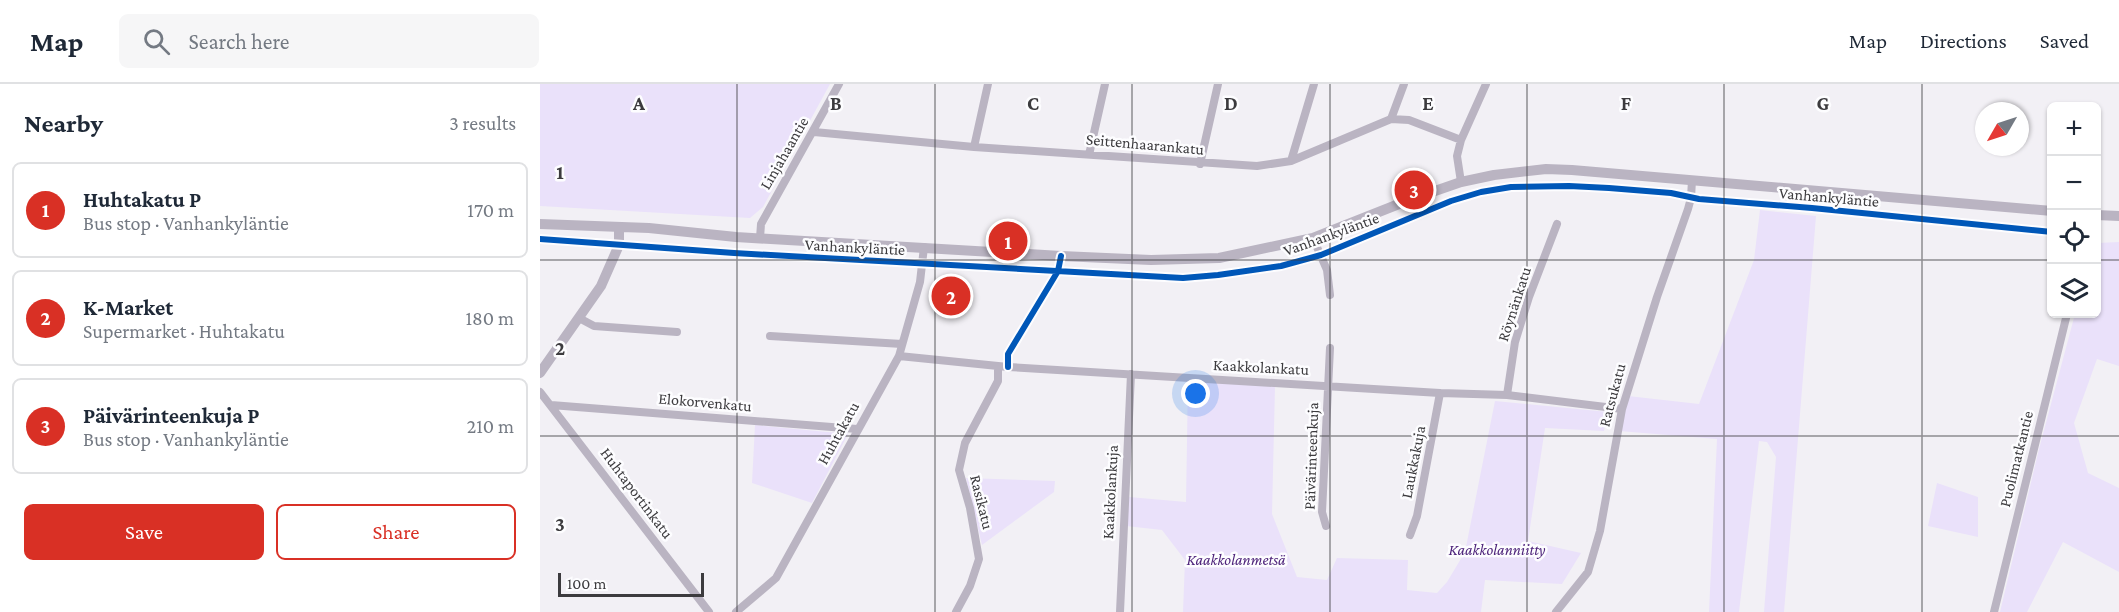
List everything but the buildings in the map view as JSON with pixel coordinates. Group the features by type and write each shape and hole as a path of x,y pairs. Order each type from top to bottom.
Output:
{"street":[{"name":"Linjahaantie","path":"760,238 760,224 814,132 839,84"},
{"path":"974,147 988,84"},
{"path":"1089,154 1105,84"},
{"path":"1200,164 1218,84"},
{"path":"1291,161 1314,84"},
{"path":"1404,84 1390,119 1409,120 1461,140"},
{"path":"1461,183 1457,156 1461,140 1486,84"},
{"name":"Seittenhaarankatu","path":"814,132 974,147 1200,164 1257,166 1291,161 1390,119"},
{"name":"Vanhankyläntie","path":"540,224 619,227 1061,256 1182,260 1219,258 1313,238 1461,183 1494,175 1546,170 1692,180 2047,211"},
{"name":"Ratsukatu","path":"1556,612 1588,572 1594,553 1622,409 1657,297 1688,210 1692,180"},
{"path":"2101,215 2119,216"},
{"name":"Röynänkatu","path":"1507,395 1515,342 1529,297 1557,224"},
{"path":"540,373 601,286 619,245 619,227"},
{"path":"1313,238 1327,270 1330,295"},
{"name":"Huhtakatu","path":"736,612 776,578 899,356 920,282 924,247"},
{"path":"579,318 594,326 677,332"},
{"name":"Puolimatkantie","path":"1994,612 2066,318"},
{"path":"770,336 902,344"},
{"name":"Päivärinteenkuja","path":"1326,526 1322,512 1330,348"},
{"name":"Kaakkolankatu","path":"899,356 998,366 1440,393 1507,395 1622,409"},
{"name":"Rasikatu","path":"956,612 970,586 979,559 970,508 959,470 965,443 998,381 998,366"},
{"name":"Kaakkolankuja","path":"1120,612 1131,374"},
{"name":"Huhtaportinkatu","path":"540,392 709,612"},
{"name":"Laukkakuja","path":"1410,535 1418,516 1440,393"},
{"name":"Elokorvenkatu","path":"551,405 857,429"}],"green space":[{"path":"540,84 830,84 763,207 750,218 540,206"},
{"path":"1760,210 1816,216 1784,612 1764,612 1776,457 1767,442 1759,441 1739,612 1709,612 1717,439 1619,431 1628,396 1699,404 1754,260"},
{"path":"2119,242 2119,366 2097,359 2074,423 2088,473 2119,488 2119,572 2063,542 2027,612 2000,612 2039,449 2074,318 2101,318 2101,243"},
{"path":"1188,380 1275,386 1272,514 1297,577 1327,580 1337,558 1408,560 1407,590 1437,593 1447,582 1465,552 1495,401 1608,412 1604,431 1545,428 1528,541 1581,553 1562,584 1485,580 1481,612 1183,612 1185,560 1162,530 1126,526 1129,497 1186,502"},
{"path":"755,425 848,434 812,503 752,483"},
{"path":"966,478 1055,481 1054,492 982,545"},
{"path":"1937,483 1978,497 1978,537 1928,526"}],"cycle path":[{"path":"540,239 734,253 1183,278 1281,266 1321,255 1451,201 1481,192 1511,187 1569,186 1671,193 1699,199 2047,232"},
{"path":"1008,367 1008,354 1058,271 1061,256"}],"place":[{"name":"Päivärinteenkuja P","path":"1414,190"},
{"name":"Huhtakatu P","path":"1008,241"},
{"name":"K-Market","path":"951,296"}],"park label":[{"name":"Kaakkolanniitty","path":"1497,549"},
{"name":"Kaakkolanmetsä","path":"1236,559"}]}
